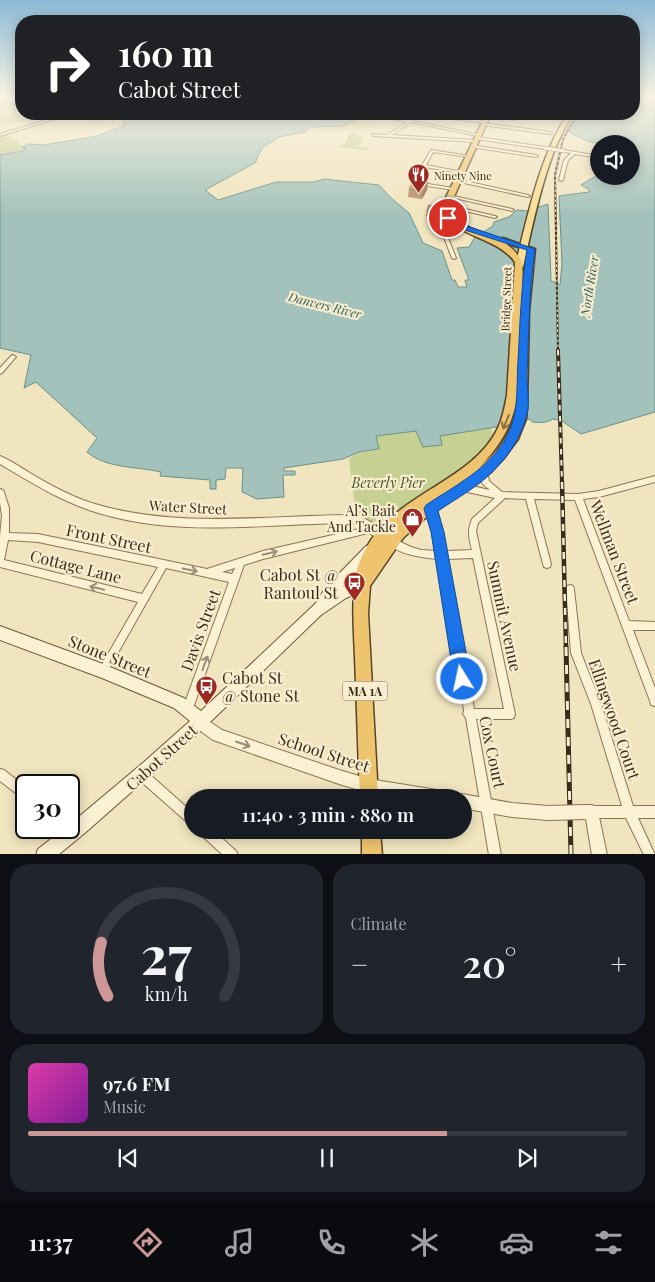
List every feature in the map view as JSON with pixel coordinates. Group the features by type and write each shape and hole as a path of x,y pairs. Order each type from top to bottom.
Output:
{"highway":[{"path":"454,222 445,213 446,205 477,137"},
{"name":"Bridge Street","path":"454,222 503,244 515,255 520,267 519,360"},
{"name":"Bridge Street","path":"476,232 526,248 527,275 519,360"},
{"name":"Cabot Street","path":"380,538 407,512 512,439 521,414 519,360"},
{"name":"Cabot Street","path":"380,538 431,509 484,472 497,450"},
{"name":"MA 1A","path":"369,789 361,613 364,570 380,538"},
{"path":"371,839 372,854"}],"main road":[{"path":"520,267 557,137"},
{"name":"Bridge Street","path":"503,244 526,248"},
{"name":"Cabot Street","path":"316,611 331,591 380,538"},
{"name":"Cabot Street","path":"80,823 142,775 316,611 340,594 363,585"},
{"name":"Stone Street","path":"0,632 103,671 188,708 200,722"},
{"name":"Cabot Street","path":"44,854 61,839"}],"street":[{"path":"407,137 475,140 590,154"},
{"path":"464,137 536,156"},
{"path":"468,156 432,151 414,184 451,192 512,210"},
{"path":"561,180 566,160 574,153"},
{"path":"423,166 460,172"},
{"path":"456,180 528,196"},
{"path":"491,196 497,189"},
{"path":"446,205 495,217"},
{"path":"454,222 447,224 443,230 454,258"},
{"path":"0,372 13,358"},
{"name":"Water Street","path":"0,460 67,497 94,508 124,515 162,521 219,524 354,519 380,538"},
{"path":"484,472 486,482 492,490 502,496"},
{"path":"461,488 502,496 578,497 599,494 655,479"},
{"path":"0,492 5,512 0,561"},
{"name":"Summit Avenue","path":"468,714 510,714 472,531 474,524 502,496"},
{"path":"529,496 547,564"},
{"name":"Wellman Street","path":"578,497 655,701"},
{"name":"Cox Court","path":"431,509 442,556 468,714 487,806 494,854"},
{"name":"Front Street","path":"4,536 38,538 235,579"},
{"path":"380,538 416,553 442,556 476,554"},
{"name":"Front Street","path":"207,573 241,562 380,538"},
{"name":"Cottage Lane","path":"0,561 144,599"},
{"name":"Davis Street","path":"188,708 241,562"},
{"path":"103,671 164,564"},
{"name":"Ellingwood Court","path":"570,589 576,653 596,704 629,811 650,854"},
{"path":"626,625 655,626"},
{"name":"School Street","path":"200,722 218,735 339,777 363,789"},
{"path":"0,774 15,786"},
{"path":"142,775 184,812"},
{"path":"472,803 548,813 655,812"},
{"path":"588,812 600,854"},
{"path":"214,839 232,854"}],"green space":[{"path":"0,137 10,137 26,149 0,155"},
{"path":"348,137 361,137 363,142 357,147 371,148 365,150 338,147 345,144"},
{"name":"Beverly Pier","path":"492,428 493,435 474,461 380,529 356,517 349,458 358,453 379,450 376,436 416,431 423,447 441,445 440,436"}],"water":[{"path":"92,137 280,137 262,148 255,163 205,190 218,200 276,182 314,182 324,179 379,185 409,213 423,243 442,251 452,280 455,280 458,287 467,287 465,280 469,280 457,248 469,247 475,237 493,226 494,222 509,217 517,210 528,211 548,204 550,280 560,285 562,264 559,196 589,192 590,190 581,185 590,180 590,185 640,185 640,137 655,137 655,412 581,434 562,421 553,419 537,423 532,422 530,419 496,427 440,436 442,445 423,447 416,431 376,436 379,449 359,452 343,459 284,468 284,471 295,471 295,475 283,475 284,497 257,499 242,492 243,468 226,468 225,479 216,480 216,489 210,489 210,480 160,476 161,472 113,464 95,457 87,452 97,438 36,382 24,388 31,355 0,348 0,155 22,151 26,148 22,147 28,144 44,145"},
{"path":"578,137 590,137 590,142 584,140"}],"building":[{"path":"414,181 428,182 423,191 409,189"},
{"path":"429,205 435,206 433,212 427,211"}],"railway":[{"path":"558,352 555,175 564,137"},
{"path":"558,350 562,483"},
{"path":"562,482 566,648"},
{"path":"566,647 571,854"}],"place":[{"name":"Ninety Nine","path":"418,194"},
{"name":"Al’s Bait And Tackle","path":"412,537"},
{"name":"Cabot St @ Rantoul St","path":"354,602"},
{"name":"Cabot St @ Stone St","path":"206,705"}],"route":[{"path":"448,218 464,228 531,249 527,275 522,379 523,400 518,426 508,446 492,465 476,479 431,509 438,532 462,679"}],"water label":[{"name":"North River","path":"589,286"},
{"name":"Danvers River","path":"325,305"}]}
